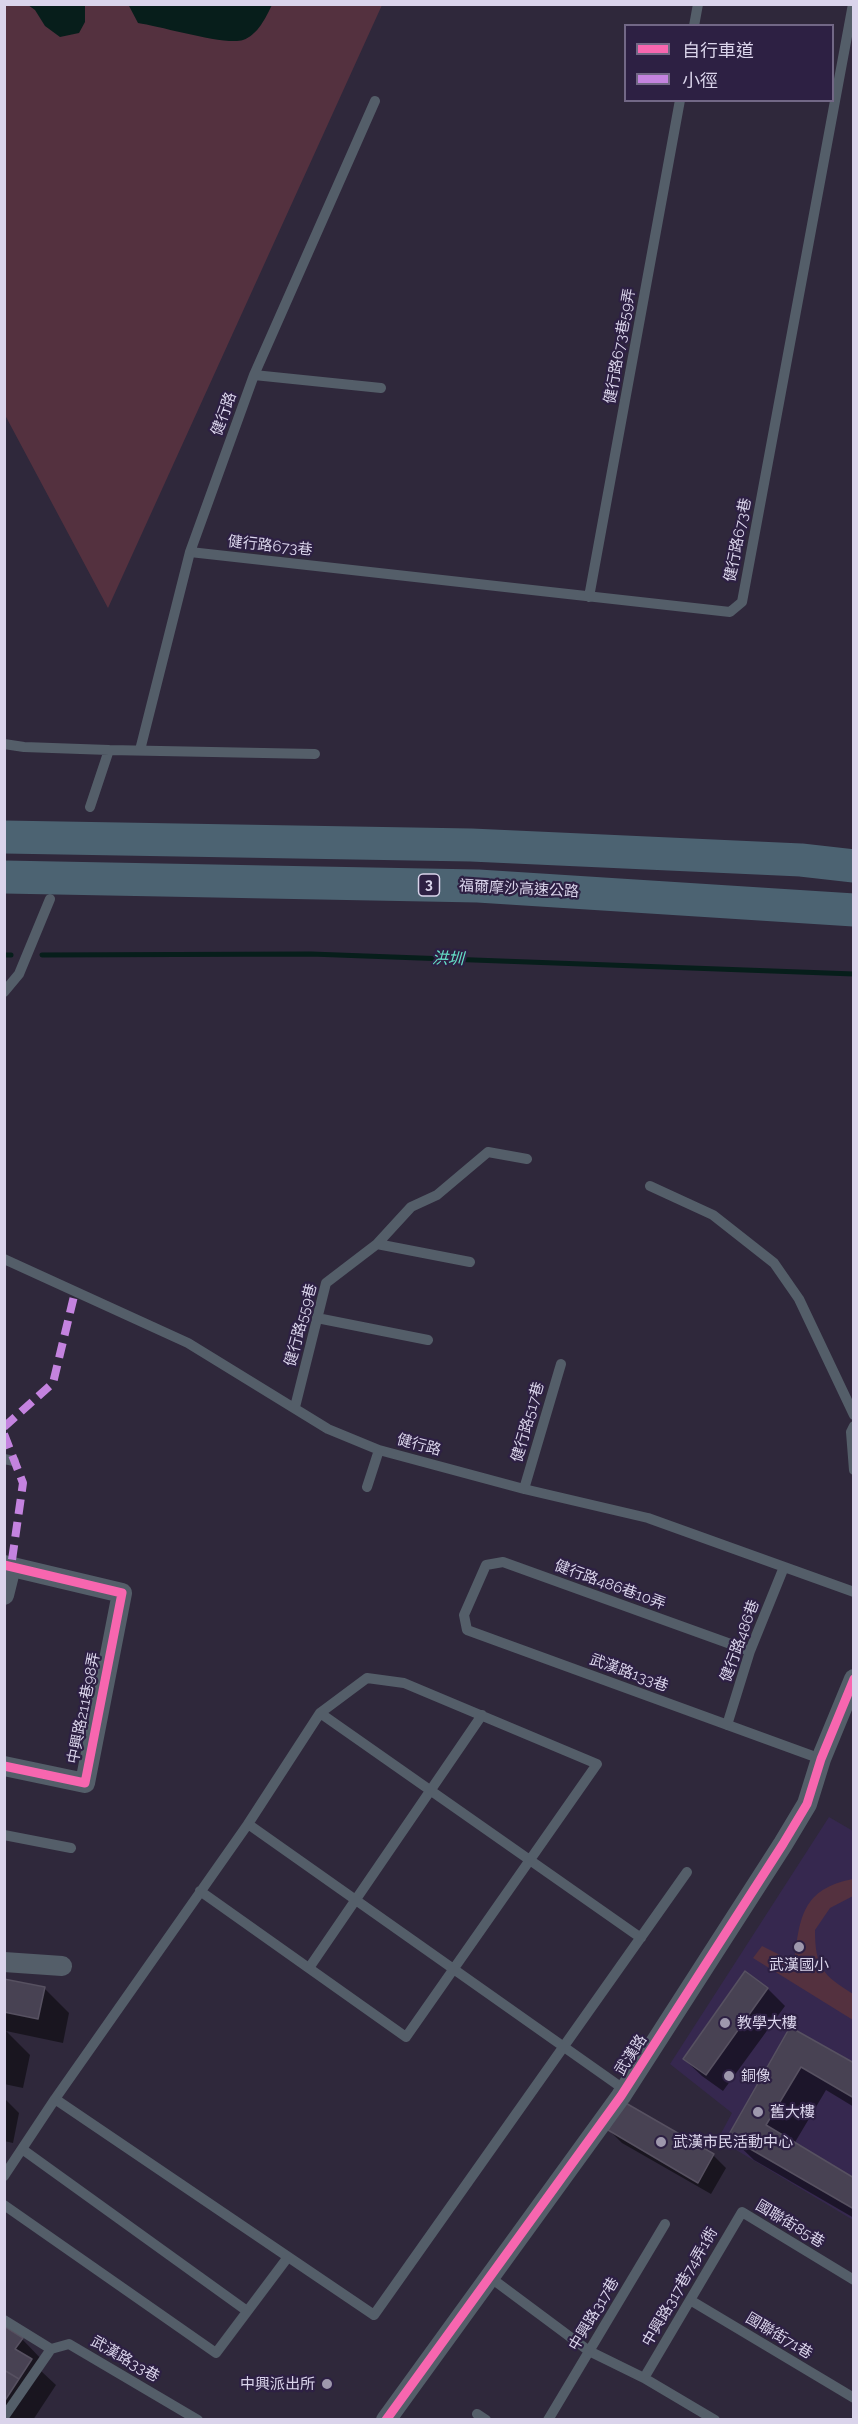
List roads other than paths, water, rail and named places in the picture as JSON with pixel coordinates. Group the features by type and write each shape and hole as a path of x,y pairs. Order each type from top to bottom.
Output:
{"highway":[{"path":"4,837 471,845 801,860 854,866"},
{"name":"福爾摩沙高速公路","path":"4,877 478,886 854,910"}],"street":[{"name":"中興路211巷98弄","path":"4,1766 85,1783 122,1593 8,1566"},
{"path":"4,1595 8,1566"},
{"name":"武漢路","path":"386,2420 625,2090 807,1804 820,1759 854,1679"},
{"path":"4,1962 62,1966"}],"lane":[{"path":"694,24 698,4"},
{"name":"健行路673巷","path":"190,552 730,612 742,602 853,4"},
{"name":"健行路","path":"140,750 190,552 254,375 375,101"},
{"name":"健行路673巷59弄","path":"589,597 680,102"},
{"path":"254,375 381,388"},
{"path":"7,746 315,754"},
{"path":"90,807 109,750"},
{"path":"4,992 19,974 50,899"},
{"name":"健行路559巷","path":"295,1407 326,1283 377,1244 411,1207 437,1195 488,1152 527,1159"},
{"path":"650,1186 713,1215 774,1263 799,1299 854,1415"},
{"path":"377,1244 470,1262"},
{"name":"健行路","path":"4,1259 188,1343 328,1429 379,1450 524,1489 648,1518 854,1592"},
{"path":"317,1318 428,1340"},
{"name":"健行路517巷","path":"524,1489 561,1364"},
{"path":"854,1426 851,1432 854,1470"},
{"path":"367,1487 379,1450"},
{"name":"健行路486巷10弄","path":"475,1590 486,1565 503,1562 750,1651"},
{"name":"健行路486巷","path":"727,1725 750,1651 784,1567"},
{"name":"武漢路133巷","path":"475,1590 464,1615 467,1630 820,1759"},
{"path":"4,2176 55,2099 200,1892 248,1824 320,1713 367,1678 404,1683 597,1764 406,2037 200,1892"},
{"path":"320,1713 641,1938"},
{"path":"309,1968 482,1715"},
{"path":"248,1824 625,2090"},
{"path":"4,1835 71,1848"},
{"path":"55,2099 374,2315 687,1872"},
{"path":"22,2149 247,2311"},
{"path":"4,2205 216,2353 288,2257"},
{"name":"國聯街85巷","path":"742,2212 854,2280"},
{"name":"中興路317巷74弄1衖","path":"644,2378 742,2212"},
{"name":"中興路317巷","path":"548,2420 665,2224"},
{"path":"491,2278 589,2351 644,2378 715,2420"},
{"name":"國聯街71巷","path":"690,2300 854,2398"},
{"path":"4,2320 51,2349 4,2417"},
{"name":"武漢路33巷","path":"51,2349 69,2344 198,2420"}],"waterway":[{"name":"洪圳","path":"42,955 311,954 854,974"},
{"name":"洪圳","path":"4,955 11,955"}],"place":[{"name":"武漢國小","path":"799,1947"},
{"name":"教學大樓","path":"725,2023"},
{"name":"銅像","path":"729,2076"},
{"name":"舊大樓","path":"758,2112"},
{"name":"武漢市民活動中心","path":"661,2142"},
{"name":"中興派出所","path":"327,2384"}]}
